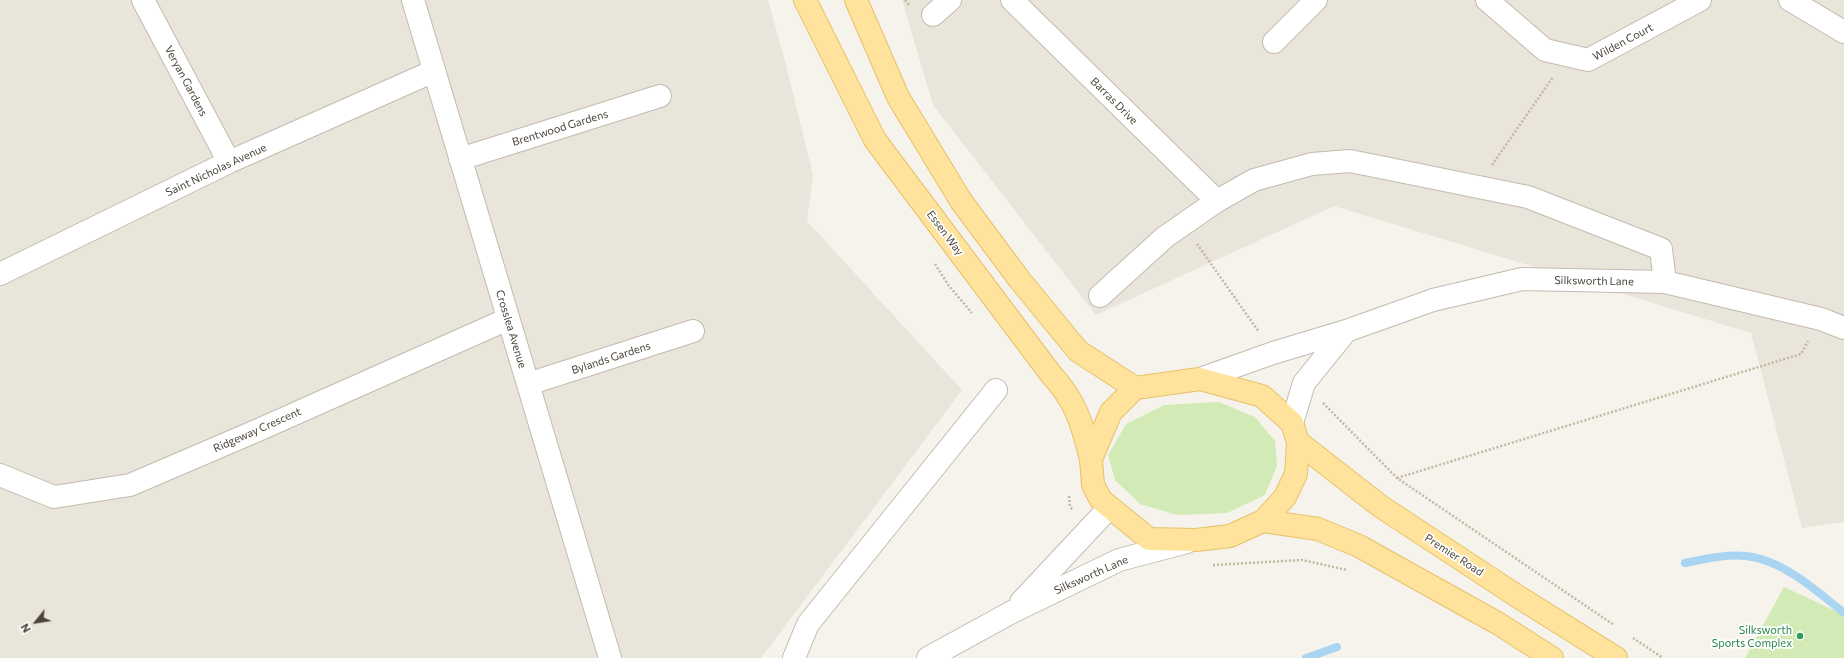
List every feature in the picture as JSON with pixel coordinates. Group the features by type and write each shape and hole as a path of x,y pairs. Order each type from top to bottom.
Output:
{"main road":[{"name":"Essen Way","path":"805,0 875,140 1050,373 1066,390 1080,417 1091,459"},
{"path":"856,0 898,97 961,201 1019,280 1078,351 1135,388 1111,412 1091,459 1093,485 1100,500 1149,539 1196,540 1230,536 1263,521 1285,497 1296,474 1295,432"},
{"name":"Premier Road","path":"1135,388 1200,379 1262,396 1295,432 1380,506 1517,596 1616,658"},
{"path":"1263,521 1318,529 1359,546 1499,624 1552,658"}],"street":[{"name":"Veryan Gardens","path":"143,0 229,162"},
{"name":"Crosslea Avenue","path":"413,0 610,658"},
{"path":"933,14 950,0"},
{"name":"Barras Drive","path":"1012,0 1217,201"},
{"path":"1274,42 1316,0"},
{"name":"Wilden Court","path":"1488,0 1545,50 1588,60 1700,0"},
{"path":"1790,0 1844,32"},
{"name":"Saint Nicholas Avenue","path":"0,274 229,162 434,71"},
{"name":"Brentwood Gardens","path":"460,159 660,96"},
{"path":"1100,296 1165,237 1217,201 1254,180 1312,164 1350,161 1528,197 1661,250 1665,282"},
{"name":"Silksworth Lane","path":"1200,379 1284,349 1346,331 1434,300 1522,279 1665,282 1821,319 1844,328"},
{"name":"Ridgeway Crescent","path":"0,475 54,497 130,485 256,431 508,319"},
{"name":"Bylands Gardens","path":"528,384 693,331"},
{"path":"1295,432 1304,383 1346,331"},
{"path":"794,658 808,624 996,390"},
{"name":"Silksworth Lane","path":"1012,612 1109,508"},
{"name":"Silksworth Lane","path":"928,658 1012,612 1119,560 1196,540"}],"path":[{"path":"1495,160 1569,55"},
{"path":"1183,224 1261,336"},
{"path":"1397,478 1801,354 1821,319"},
{"path":"1319,399 1397,478 1617,627"},
{"path":"1208,565 1302,560 1346,569 1353,573"},
{"path":"1630,636 1663,658"}],"shaded area":[{"path":"0,0 768,0 785,61 813,175 807,221 962,390 761,658 0,658"},
{"path":"902,0 1844,0 1844,522 1802,528 1751,333 1334,206 1096,315 933,105"}],"green space":[{"path":"1219,402 1255,417 1275,441 1277,466 1265,495 1227,513 1177,515 1140,504 1115,480 1108,455 1126,424 1164,405"},
{"name":"Silksworth Sports Complex","path":"1784,587 1844,615 1844,658 1745,658"}],"waterway":[{"path":"1685,563 1716,557 1731,556 1746,556 1760,559 1786,570 1799,578 1844,613"},
{"path":"1306,658 1337,647"}],"place":[{"name":"Silksworth Sports Complex","path":"1800,636"}]}
